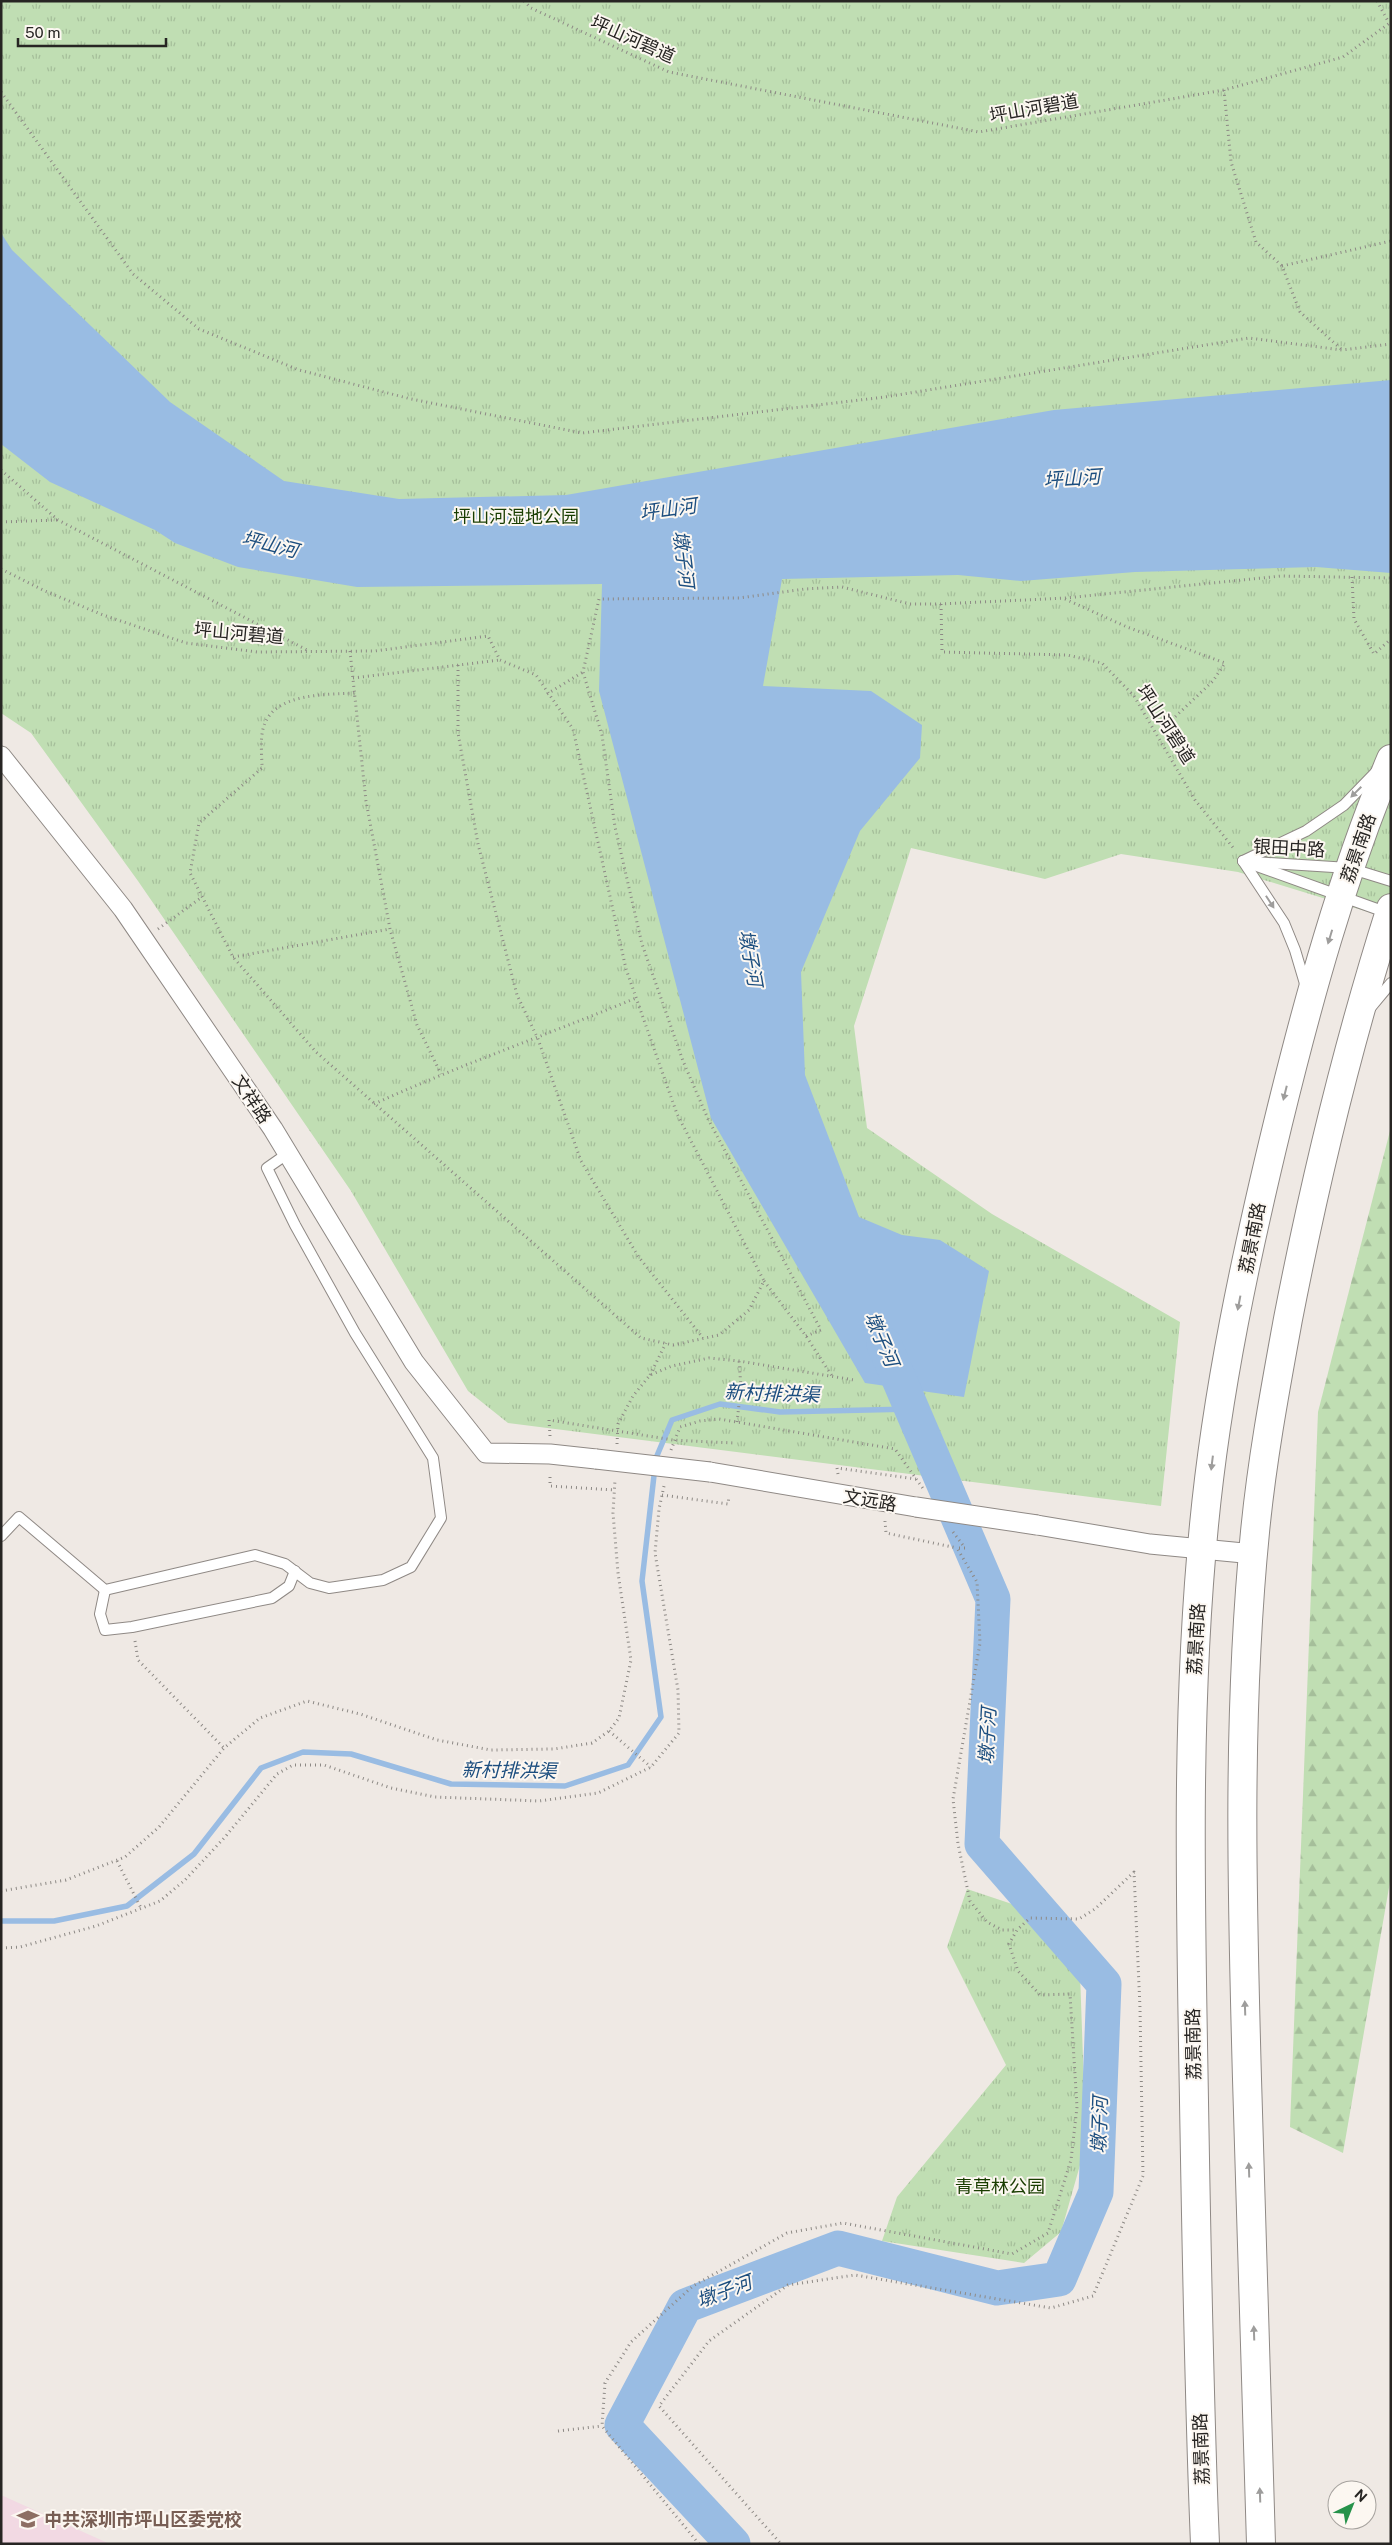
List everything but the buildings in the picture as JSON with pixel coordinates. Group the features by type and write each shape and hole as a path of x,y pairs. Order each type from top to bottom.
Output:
{"main road":[{"name":"荔景南路","path":"1205,2544 1198,2371 1190,1835 1196,1630 1202,1550 1216,1424 1255,1221 1310,1002 1349,868 1391,758"},
{"path":"1262,2544 1242,1912 1247,1633 1268,1432 1307,1223 1355,1030 1390,912"}],"street":[{"name":"文祥路","path":"1,756 123,909 287,1154 414,1362 486,1453"},
{"name":"文远路","path":"486,1453 550,1454 710,1472 922,1501 1037,1525 1202,1550 1254,1554"}],"lane":[{"path":"1310,1002 1295,950 1284,923 1243,861 1306,831 1344,805 1391,758"},
{"name":"银田中路","path":"1243,861 1349,868 1391,881"},
{"name":"银田中路","path":"1243,861 1341,898 1390,912"},
{"path":"1355,1030 1391,983"},
{"path":"105,1590 255,1554 286,1564 310,1583 329,1588 383,1580 411,1567 442,1518 433,1458 355,1333 295,1225 267,1168 287,1154"},
{"path":"1,1536 18,1517 105,1590"},
{"path":"105,1590 100,1614 105,1630 132,1627 272,1598 289,1586 295,1571"}],"path":[{"name":"坪山河碧道","path":"524,1 531,8 669,72 979,132 1224,90 1343,57 1390,23"},
{"path":"1377,1 1390,23"},
{"path":"1224,90 1230,162 1256,242 1282,266 1300,312 1342,350"},
{"path":"1,92 133,274 199,329 299,370 411,399 582,433 885,397 1249,338 1342,350 1391,344"},
{"path":"1282,266 1391,241"},
{"path":"1,470 58,520 309,652"},
{"path":"1,522 58,520"},
{"name":"坪山河碧道","path":"1,569 45,591 103,615 186,643 257,652 375,651 488,636 500,660"},
{"path":"806,1336 821,1330 708,1119 683,1062 642,944 615,826 602,735 583,672 599,599 739,598 805,589 842,587 910,604 941,604 1065,598 1280,576 1391,578"},
{"path":"1352,577 1354,619 1374,654 1391,639"},
{"path":"1065,598 1127,627 1225,663 1213,681 1158,733"},
{"name":"坪山河碧道","path":"941,604 942,652 1068,655 1102,663 1134,696 1158,733 1196,800 1243,861"},
{"path":"350,651 366,801 390,929 418,1025 441,1074"},
{"path":"354,678 500,660 536,675 547,694 573,729 626,970 677,1114 764,1281 806,1336 832,1376"},
{"path":"458,665 458,733 478,844 517,995 538,1039 581,1161 638,1256 703,1338"},
{"path":"547,694 583,672"},
{"path":"355,693 302,698 281,705 270,715 263,729 262,768 199,822 190,873 233,957 316,1052 641,1338 673,1344 720,1335 749,1310 764,1281"},
{"path":"144,940 202,897"},
{"path":"233,957 390,929"},
{"path":"374,1104 441,1074 538,1039 636,998"},
{"path":"617,1451 618,1424 633,1396 650,1375 666,1343"},
{"path":"650,1375 672,1366 709,1358 739,1361 854,1380"},
{"path":"737,1422 741,1387 739,1361"},
{"path":"670,1458 673,1440 680,1427 700,1421 719,1419 737,1422 895,1449 917,1480 922,1501"},
{"path":"550,1438 549,1420 673,1440 734,1443"},
{"path":"838,1476 837,1468 917,1480"},
{"path":"1,1890 66,1880 117,1861 159,1828 224,1748 260,1718 307,1701 360,1714 437,1740 491,1750 554,1749 592,1743 609,1731 619,1718 631,1660 618,1573 613,1512 615,1470"},
{"path":"550,1477 550,1486 614,1490"},
{"path":"1,1948 20,1947 96,1926 142,1910 160,1901 185,1880 225,1838 277,1774 293,1765 324,1764 391,1788 435,1797 539,1801 598,1793 651,1767 679,1733 678,1690 655,1553 666,1477"},
{"path":"662,1495 728,1504 729,1497"},
{"path":"884,1519 886,1533 965,1548 949,1525"},
{"path":"957,1548 977,1582 980,1643 953,1799 958,1844 970,1901 987,1922 1002,1930 1016,1930"},
{"path":"132,1627 138,1660 224,1748"},
{"path":"609,1731 651,1767"},
{"path":"117,1861 142,1910"},
{"path":"699,2544 602,2426 605,2383 631,2342 693,2286 787,2233 843,2223 1012,2254 1048,2233 1072,2160 1077,2107 1070,1994 1040,1995 1018,1971 1009,1944 1016,1930 1030,1918 1079,1919 1095,1909 1134,1872 1140,2008 1143,2176 1093,2296 1051,2308 855,2275 788,2285 708,2341 659,2406 781,2544"},
{"path":"558,2431 602,2426"}],"shaded area":[{"name":"中共深圳市坪山区委党校","path":"1,2495 110,2544 1,2544"}],"green space":[{"name":"坪山河湿地公园","path":"1,1 1391,1 1391,919 1238,872 1121,854 1045,879 911,848 854,1026 867,1128 992,1214 1180,1322 1161,1506 508,1423 468,1391 351,1191 138,881 31,733 1,713"},
{"path":"1391,1127 1391,1876 1343,2153 1290,2127 1318,1412"},
{"name":"青草林公园","path":"967,1889 1030,1910 1080,1973 1086,2144 1061,2232 1024,2263 882,2241 897,2197 1006,2065 947,1947"}],"water":[{"name":"坪山河","path":"1,233 12,250 170,402 284,481 399,499 566,495 1054,410 1391,380 1391,573 1316,567 1135,572 1021,581 958,575 782,579 763,686 871,691 922,725 920,758 860,831 801,972 805,1075 859,1217 902,1235 940,1240 989,1271 964,1397 865,1383 711,1118 599,691 602,584 357,587 238,567 175,543 155,530 50,482 1,444"}],"waterway":[{"name":"墩子河","path":"733,2544 622,2425 685,2306 838,2248 997,2288 1059,2279 1096,2192 1104,1984 982,1844 993,1599 884,1344"},
{"name":"新村排洪渠","path":"1,1921 54,1921 127,1906 194,1854 261,1768 303,1752 351,1754 451,1784 565,1786 628,1765 661,1717 642,1581 656,1458 672,1420 720,1404 780,1412 912,1409"}],"place":[{"name":"中共深圳市坪山区委党校","path":"28,2519"}]}
